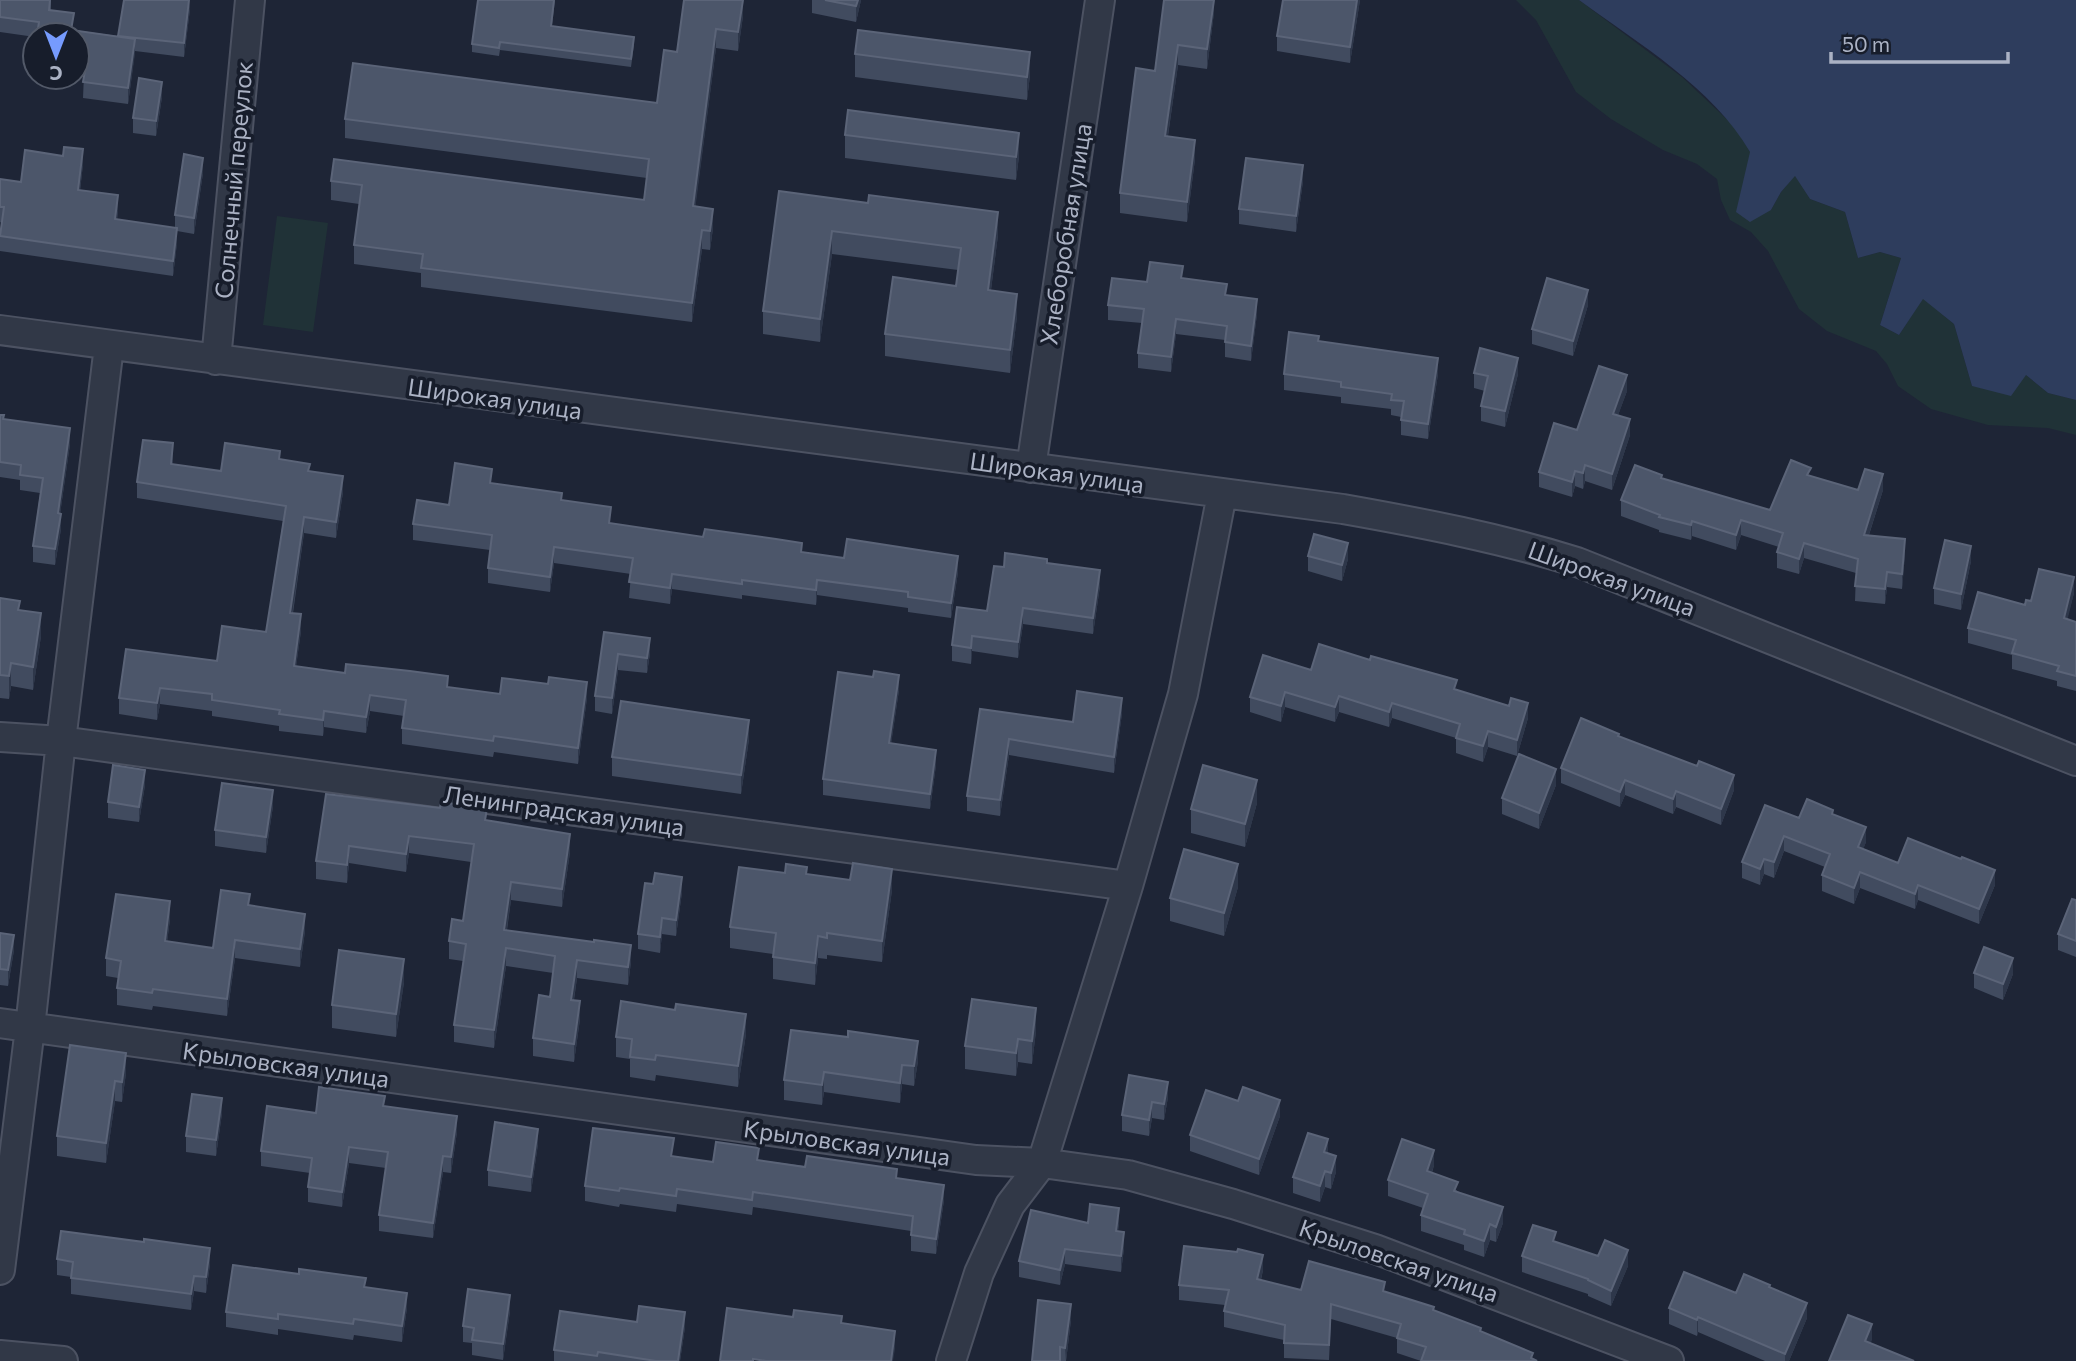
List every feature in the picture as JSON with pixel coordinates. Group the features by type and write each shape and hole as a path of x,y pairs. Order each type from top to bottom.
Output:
{"street":[{"name":"Солнечный переулок","path":"216,360 250,0"},
{"name":"Хлеборобная улица","path":"1031,468 1100,0"},
{"name":"Широкая улица","path":"0,330 1343,509 1446,527 1516,543 1564,558 2076,761"},
{"path":"0,1270 109,346"},
{"path":"951,1361 984,1262 1010,1205 1042,1163 1128,886 1183,694 1222,494"},
{"name":"Ленинградская улица","path":"0,737 61,741 1128,886"},
{"name":"Крыловская улица","path":"0,1023 976,1160 1042,1163 1128,1175 1246,1208 1375,1249 1669,1361"},
{"path":"0,1355 63,1361"}],"shaded area":[{"path":"1516,0 1579,0 1682,77 1735,127 1750,152 1771,210 1795,175 1810,199 1845,212 1858,258 1880,252 1901,258 1880,325 1899,335 1923,298 1954,324 1972,386 2026,375 2048,393 2076,400 2076,435 2048,428 1988,425 1931,409 1898,386 1887,364 1876,351 1827,331 1799,309 1768,251 1751,232 1730,220 1721,200 1717,179 1697,164 1663,150 1611,119 1576,92 1536,20"},
{"path":"277,216 328,223 313,332 263,325"}],"water":[{"path":"1579,0 2076,0 2076,400 2048,393 2026,375 2011,396 1972,386 1954,324 1923,299 1899,335 1880,325 1901,258 1880,252 1858,258 1845,212 1810,199 1795,176 1781,192 1771,210 1750,222 1736,212 1750,152 1734,129 1716,107 1673,68"}],"building":[{"path":"0,0 50,0 49,10 74,13 73,21 31,21 0,17"},
{"path":"124,0 189,0 184,43 118,36"},
{"path":"478,0 554,0 551,26 634,37 631,59 500,42 499,48 472,44"},
{"path":"684,0 743,0 738,32 716,29 693,206 713,209 710,231 702,230 692,303 421,268 423,254 354,245 362,185 331,181 334,159 644,200 649,159 345,119 353,63 657,103 664,50 677,52"},
{"path":"825,0 858,0 856,6"},
{"path":"1164,0 1214,0 1207,49 1178,45 1165,136 1195,140 1187,202 1120,193 1136,68 1155,71"},
{"path":"1283,0 1357,0 1350,47 1277,36"},
{"path":"858,30 1030,52 1027,77 855,54"},
{"path":"91,33 135,39 128,88 91,83"},
{"path":"139,78 162,82 156,121 133,118"},
{"path":"848,110 1019,133 1016,157 845,135"},
{"path":"64,147 83,149 78,190 118,195 115,219 177,228 173,261 0,236 4,207 0,207 0,179 21,182 25,150 63,156"},
{"path":"184,154 203,158 194,218 175,215"},
{"path":"1246,158 1303,165 1296,216 1239,209"},
{"path":"779,191 868,203 869,195 998,212 988,290 1017,294 1010,350 885,334 893,277 956,286 961,248 832,231 820,319 763,311"},
{"path":"1150,262 1183,266 1181,278 1227,284 1225,295 1257,299 1251,346 1225,342 1227,326 1176,319 1171,357 1138,353 1144,309 1108,305 1112,278 1147,282"},
{"path":"1547,278 1588,290 1573,341 1532,329"},
{"path":"1289,332 1319,336 1318,341 1438,358 1428,424 1401,420 1404,401 1391,400 1392,394 1341,387 1341,382 1284,374"},
{"path":"1480,348 1518,358 1505,411 1481,406 1488,376 1474,373"},
{"path":"1599,366 1627,375 1613,414 1630,419 1612,474 1585,465 1583,473 1575,471 1572,482 1539,472 1554,423 1577,430"},
{"path":"0,415 4,415 3,419 70,428 55,549 33,546 43,478 20,475 21,465 0,462"},
{"path":"143,440 173,443 171,464 221,471 225,443 280,451 279,459 310,464 308,471 343,476 336,522 304,517 290,613 301,614 294,666 345,673 346,664 448,676 447,687 500,694 502,678 548,684 549,677 587,682 578,748 494,736 493,741 402,728 406,700 370,695 366,717 324,711 323,720 279,714 280,710 212,700 212,694 160,688 157,703 119,698 126,649 217,661 222,626 266,632 286,506 137,482"},
{"path":"1791,460 1811,468 1807,475 1858,490 1865,469 1883,474 1864,535 1905,539 1902,574 1887,572 1885,589 1855,586 1858,559 1804,543 1799,559 1777,552 1783,533 1741,520 1736,535 1692,521 1691,525 1659,517 1660,515 1621,500 1635,465 1662,475 1661,478 1770,510"},
{"path":"455,463 492,469 490,483 562,493 561,500 611,507 609,523 703,537 705,529 776,539 802,543 801,552 844,558 847,539 958,556 951,603 908,597 908,592 817,580 816,590 742,580 742,584 672,574 670,588 629,582 633,558 554,547 550,577 488,568 492,535 413,524 417,500 449,505"},
{"path":"1314,534 1348,543 1342,565 1308,556"},
{"path":"1945,540 1971,546 1961,594 1934,588"},
{"path":"1005,553 1047,559 1047,563 1100,570 1093,618 1023,608 1018,642 972,636 971,648 952,645 957,607 987,611 994,566 1004,567"},
{"path":"2039,569 2074,577 2064,618 2076,622 2076,676 2057,671 2059,666 2012,653 2016,640 1968,628 1978,592 2025,605 2026,600 2031,601"},
{"path":"0,598 20,601 18,610 41,613 33,667 11,663 9,676 0,675"},
{"path":"604,632 650,638 647,658 618,654 612,698 595,696"},
{"path":"1319,644 1370,660 1371,656 1457,680 1454,689 1509,706 1511,698 1528,703 1517,740 1488,731 1483,746 1456,738 1460,724 1392,703 1389,712 1339,696 1335,707 1285,692 1281,706 1250,697 1263,655 1311,670"},
{"path":"874,671 899,675 889,743 936,750 930,794 823,779 838,672 873,677"},
{"path":"1077,691 1122,698 1114,757 1009,739 1000,800 967,796 980,709 1073,722"},
{"path":"621,701 749,720 741,775 612,757"},
{"path":"1581,718 1619,734 1618,736 1697,766 1699,761 1734,775 1721,809 1676,791 1673,799 1625,780 1620,792 1561,768"},
{"path":"1519,754 1556,769 1539,813 1502,798"},
{"path":"113,765 145,770 139,807 108,802"},
{"path":"1203,765 1257,780 1245,824 1191,809"},
{"path":"222,783 273,790 266,837 215,830"},
{"path":"326,794 440,808 441,802 487,809 485,820 570,834 562,889 511,882 504,930 631,945 628,967 577,960 571,1000 580,1001 574,1044 533,1038 539,995 550,997 555,956 506,948 494,1030 454,1025 466,944 449,941 452,919 463,921 474,844 409,836 406,854 349,846 347,865 316,861"},
{"path":"1807,799 1833,810 1832,814 1866,827 1858,847 1898,863 1908,838 1995,870 1979,909 1918,885 1915,894 1860,872 1854,888 1822,875 1830,854 1784,836 1774,862 1764,859 1760,869 1742,862 1765,805 1799,818"},
{"path":"1184,849 1238,864 1224,913 1170,898"},
{"path":"853,863 892,869 882,941 827,933 827,938 818,936 815,963 773,957 776,933 730,927 739,867 785,873 786,864 807,867 806,874 850,880"},
{"path":"655,873 682,877 676,920 662,918 660,937 638,934 645,883 653,884"},
{"path":"221,890 250,894 248,905 305,914 300,949 235,940 227,999 153,989 152,993 117,988 121,961 106,958 116,894 170,901 165,941 213,948"},
{"path":"2072,899 2076,900 2076,941 2058,934"},
{"path":"0,933 14,935 8,970 0,969"},
{"path":"1984,947 2013,958 2003,984 1974,973"},
{"path":"339,950 404,959 396,1014 332,1005"},
{"path":"972,999 1036,1008 1032,1041 1018,1039 1016,1053 965,1046"},
{"path":"621,1001 675,1010 676,1004 746,1014 738,1066 656,1055 655,1060 630,1057 632,1039 616,1037"},
{"path":"791,1030 848,1037 848,1031 918,1041 914,1066 902,1065 900,1083 824,1072 822,1085 784,1080"},
{"path":"70,1045 126,1053 122,1082 115,1081 106,1143 57,1136"},
{"path":"1129,1075 1168,1082 1164,1104 1152,1102 1149,1120 1122,1115"},
{"path":"319,1087 385,1096 383,1106 457,1116 451,1157 443,1156 433,1223 379,1215 388,1152 349,1147 342,1192 308,1187 312,1158 261,1151 267,1106 316,1113"},
{"path":"1243,1087 1280,1100 1259,1159 1190,1135 1206,1090 1238,1101"},
{"path":"192,1094 222,1098 216,1140 186,1136"},
{"path":"495,1122 538,1129 531,1177 488,1170"},
{"path":"593,1128 674,1138 671,1156 713,1162 716,1142 759,1148 757,1160 805,1167 807,1156 897,1169 896,1178 944,1185 936,1239 911,1235 913,1216 753,1192 752,1200 677,1189 676,1196 585,1186"},
{"path":"1308,1133 1328,1139 1324,1152 1336,1156 1331,1173 1325,1171 1320,1186 1293,1177"},
{"path":"1402,1139 1434,1150 1427,1171 1458,1182 1454,1191 1503,1207 1496,1227 1490,1224 1484,1241 1464,1234 1465,1230 1421,1215 1428,1194 1388,1180"},
{"path":"1090,1204 1119,1208 1116,1231 1124,1232 1121,1256 1065,1249 1060,1270 1019,1261 1031,1210 1088,1223"},
{"path":"1533,1225 1556,1232 1553,1241 1598,1256 1605,1240 1628,1250 1611,1291 1588,1279 1522,1256"},
{"path":"61,1231 210,1248 206,1277 194,1276 191,1294 71,1278 73,1262 57,1259"},
{"path":"1184,1246 1237,1252 1238,1249 1263,1255 1257,1279 1301,1290 1309,1261 1385,1282 1383,1291 1434,1307 1433,1310 1481,1328 1480,1331 1533,1353 1531,1358 1537,1361 1421,1361 1426,1347 1397,1338 1401,1324 1331,1304 1329,1345 1284,1343 1285,1325 1224,1311 1229,1290 1179,1285"},
{"path":"233,1265 299,1274 299,1269 366,1278 364,1287 407,1293 402,1326 354,1319 353,1324 278,1314 278,1319 226,1312"},
{"path":"1684,1272 1736,1293 1744,1274 1807,1303 1785,1354 1698,1317 1697,1320 1669,1308"},
{"path":"468,1289 510,1295 503,1344 472,1340 474,1328 463,1326"},
{"path":"1038,1300 1071,1304 1065,1348 1060,1347 1060,1361 1032,1361"},
{"path":"639,1306 685,1312 678,1361 656,1361 598,1352 597,1356 554,1350 560,1311 637,1322"},
{"path":"727,1308 793,1317 794,1310 842,1316 841,1323 895,1331 891,1361 720,1361"},
{"path":"1848,1315 1872,1324 1865,1341 1914,1361 1829,1361"}]}
